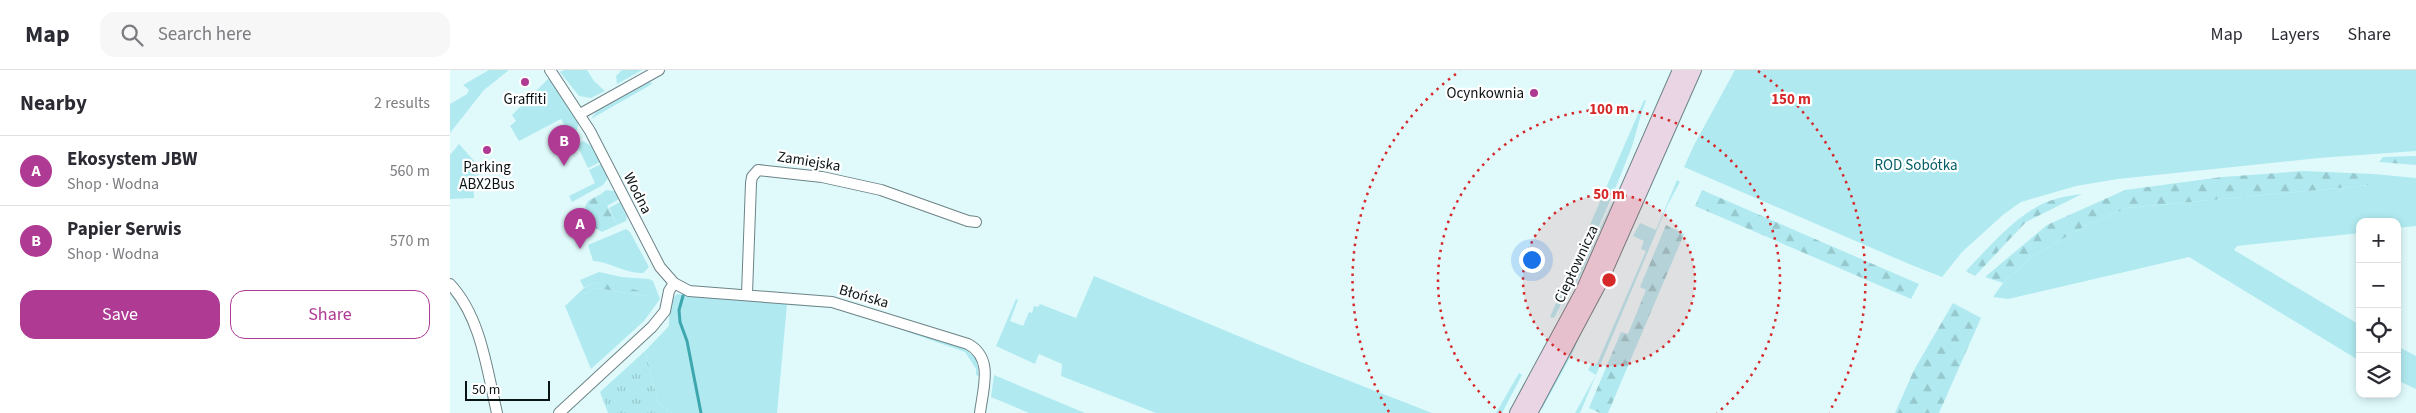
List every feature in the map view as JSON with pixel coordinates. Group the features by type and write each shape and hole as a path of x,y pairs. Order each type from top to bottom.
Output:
{"main road":[{"name":"Ciepłownicza","path":"1517,413 1583,291 1680,70"},
{"name":"Ciepłownicza","path":"1530,413 1601,280 1694,70"}],"street":[{"name":"Wodna","path":"550,70 580,114 651,252 665,275 674,283"},
{"path":"580,114 659,70"},
{"name":"Zamiejska","path":"748,294 751,183 754,173 758,170 822,177 881,190 968,221 976,222"},
{"path":"559,413 652,327 665,310 669,291 674,283"},
{"name":"Błońska","path":"674,283 689,290 832,302 968,344 979,352 985,364 980,413"},
{"path":"450,284 462,299 476,330 497,413"}],"green space":[{"path":"489,70 509,70 484,90 450,133 450,104 467,94 469,90 463,85"},
{"path":"564,70 587,70 594,81 605,91 591,98 579,96 560,72"},
{"path":"622,70 642,70 617,84 616,76"},
{"name":"ROD Sobótka","path":"1735,70 2416,70 2416,151 2319,158 2118,179 2076,186 2021,202 2004,214 1962,252 1942,277 1684,167"},
{"path":"549,78 579,121 577,130 570,135 561,119 519,141 510,126 516,121 512,115"},
{"path":"650,82 652,84 591,119 596,112"},
{"path":"1644,100 1646,101 1631,149 1605,213 1554,318 1550,317"},
{"path":"583,141 591,146 600,162 588,168 577,145"},
{"path":"459,144 483,171 473,180 474,198 450,199 450,155"},
{"path":"2416,156 2416,165 2379,162 2383,157"},
{"path":"601,164 608,178 603,185 572,202 569,196 595,183 589,170"},
{"path":"2304,171 2374,174 2370,185 2127,208 2085,226 2033,256 2003,283 1985,277 2047,225 2125,190 2222,177"},
{"path":"2374,174 2416,178 2416,226 2401,228 2401,218 2356,218 2356,233 2237,246 2234,250 2356,323 2356,359 2189,257 2008,299 1993,297 2003,283 2033,256 2085,226 2127,208 2369,185"},
{"path":"1677,180 1680,182 1668,204 1596,375 1588,370 1590,366 1597,364 1646,251 1641,249 1644,241 1633,236 1640,223 1656,230"},
{"path":"1622,182 1581,274 1557,318"},
{"path":"606,190 614,191 619,199 607,206 601,194"},
{"path":"1702,190 1919,284 1911,299 1695,206"},
{"path":"601,194 617,225 602,232 595,228 585,207 588,201"},
{"path":"2082,194 2026,222 1975,276 1966,271 1996,239 2033,209 2059,198"},
{"path":"620,202 627,217 626,221 617,225 609,208"},
{"path":"1666,225 1684,234 1608,413 1600,413 1589,408 1621,332 1628,334 1646,290 1640,287"},
{"path":"626,229 630,232 649,267 643,273 631,272 606,263 593,261 588,245"},
{"path":"599,272 622,277 649,279 653,281 660,299 644,321 591,369 565,306 583,289 585,294 596,288 652,297 595,282 584,288 580,280"},
{"path":"1094,276 1301,362 1432,413 1156,413 1061,376 1062,364 1039,354 1035,364 996,346 1016,299 1018,300 1010,321 1023,326 1029,312 1032,313 1034,306 1038,307 1040,304 1076,318"},
{"path":"595,282 652,293 652,297 596,288 585,294 583,289"},
{"path":"677,294 834,308 787,305 777,413 672,413 658,402 645,351 669,326 671,304"},
{"path":"1598,295 1574,350 1542,409 1540,403"},
{"path":"1953,303 1981,318 1939,413 1895,413 1914,370"},
{"path":"859,315 965,349 977,359 979,376 976,375 976,369 965,352"},
{"path":"2401,348 2416,356 2416,389 2401,382"},
{"path":"645,351 658,402 672,413 608,413 600,392"},
{"path":"1519,373 1522,375 1502,413 1496,413"},
{"path":"994,375 1085,413 1029,413 991,397"},
{"path":"1596,375 1580,413 1575,413"}],"waterway":[{"path":"683,296 679,310 680,322 687,341 701,413"}],"place":[{"name":"Graffiti","path":"525,82"},
{"name":"Ocynkownia","path":"1534,93"},
{"name":"Parking ABX2Bus","path":"487,150"},
{"name":"Papier Serwis","path":"564,166"},
{"name":"Ekosystem JBW","path":"580,249"}]}
